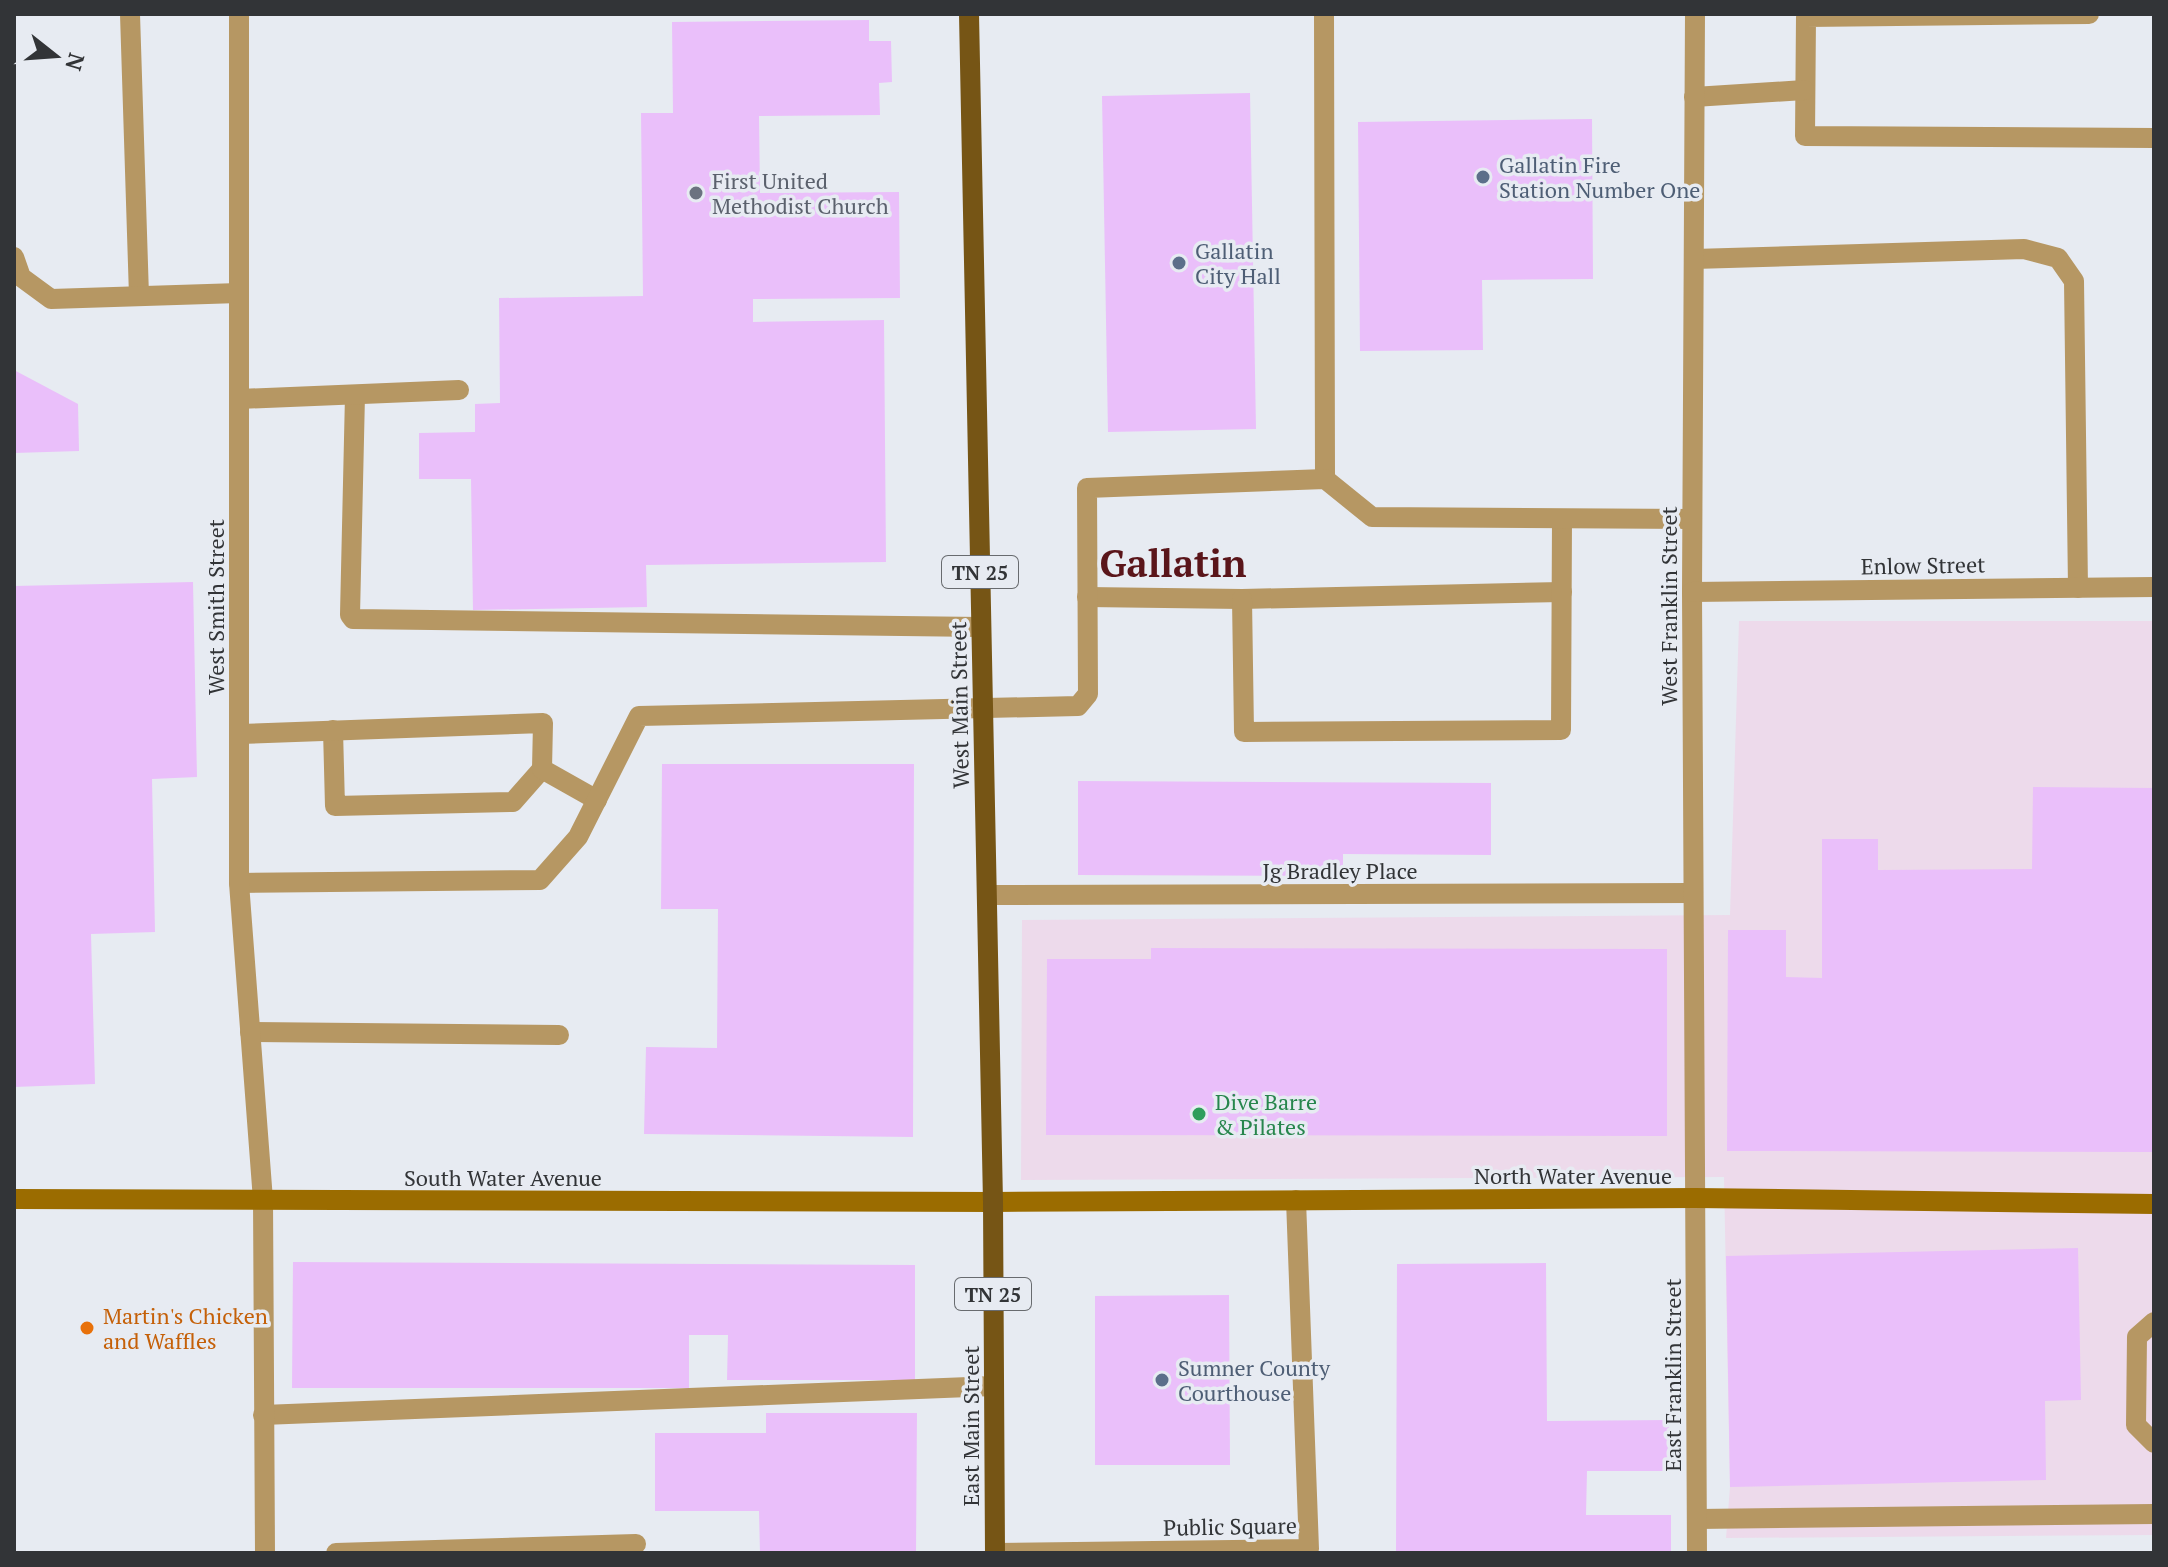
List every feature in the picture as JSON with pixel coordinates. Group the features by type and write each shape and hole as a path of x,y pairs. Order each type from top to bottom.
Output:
{"main road":[{"name":"West Main Street","path":"969,14 993,1202"},
{"name":"North Water Avenue","path":"993,1202 1695,1198 2154,1204"},
{"name":"South Water Avenue","path":"14,1199 993,1202"},
{"name":"East Main Street","path":"993,1202 995,1553"}],"street":[{"path":"130,14 139,296"},
{"name":"West Smith Street","path":"239,14 239,883 263,1200 265,1553"},
{"path":"1324,14 1325,479"},
{"name":"West Franklin Street","path":"1695,14 1692,519 1695,1198"},
{"path":"2089,14 1806,17 1805,136 2154,138"},
{"path":"1694,97 1804,90"},
{"path":"1694,259 2024,249 2058,258 2074,281 2078,588"},
{"path":"14,257 21,277 51,299 239,293"},
{"path":"239,399 459,390"},
{"path":"355,395 350,615 353,619 981,627"},
{"path":"239,883 540,880 578,837 639,716 1078,706 1088,694 1087,488 1325,479 1372,517 1692,519"},
{"path":"1242,599 1244,732 1561,730 1562,519"},
{"name":"Enlow Street","path":"1692,592 2154,587"},
{"path":"1087,597 1242,599 1562,592"},
{"path":"239,734 333,730 543,723 542,769 513,802 335,806 333,730"},
{"path":"542,769 597,800"},
{"name":"Jg Bradley Place","path":"987,895 1693,893"},
{"path":"250,1032 559,1035"},
{"name":"East Franklin Street","path":"1695,1198 1697,1553"},
{"name":"Public Square","path":"995,1553 1309,1549 1296,1200"},
{"path":"2154,1322 2137,1337 2136,1425 2154,1443"},
{"path":"263,1415 994,1386"},
{"path":"1697,1519 2154,1514"},
{"path":"336,1553 636,1544"}],"shaded area":[{"path":"1739,621 2154,621 2154,1535 1726,1538 1730,1487 1724,1177 1021,1180 1022,920 1730,915"}],"building":[{"path":"869,20 869,41 891,41 892,82 879,83 880,115 759,116 760,193 899,192 900,298 753,299 753,322 884,320 886,562 646,565 647,607 473,610 471,479 419,479 419,433 475,432 475,404 500,403 499,298 643,296 641,113 673,113 672,22"},
{"name":"Gallatin City Hall","path":"1250,93 1256,429 1108,432 1102,96"},
{"path":"1592,119 1593,279 1482,280 1483,350 1360,351 1358,122"},
{"path":"14,370 78,404 79,451 14,453"},
{"path":"193,582 197,777 152,779 155,932 91,934 95,1084 14,1087 14,586"},
{"path":"662,764 914,764 913,1137 644,1134 646,1047 717,1048 718,909 661,909"},
{"path":"1078,781 1491,783 1491,855 1343,854 1343,876 1078,875"},
{"path":"2033,787 2154,788 2154,1152 1727,1151 1728,930 1786,930 1786,977 1822,978 1822,839 1878,839 1878,870 2032,869"},
{"path":"1151,948 1667,949 1667,1136 1046,1135 1047,959 1151,959"},
{"path":"2078,1248 2081,1400 2045,1401 2046,1480 1730,1487 1726,1256"},
{"path":"293,1262 915,1265 915,1380 727,1380 728,1335 689,1335 689,1388 292,1388"},
{"path":"1546,1263 1547,1421 1669,1420 1669,1471 1587,1471 1586,1515 1671,1515 1671,1553 1396,1553 1397,1264"},
{"name":"Sumner County Courthouse","path":"1229,1295 1230,1465 1095,1465 1095,1296"},
{"path":"766,1413 917,1413 916,1553 760,1553 759,1511 655,1511 655,1433 766,1433"}],"place":[{"name":"Gallatin Fire Station Number One","path":"1483,177"},
{"name":"First United Methodist Church","path":"696,193"},
{"name":"Gallatin City Hall","path":"1179,263"},
{"name":"Dive Barre & Pilates","path":"1199,1114"},
{"name":"Martin's Chicken and Waffles","path":"87,1328"},
{"name":"Sumner County Courthouse","path":"1162,1380"}],"district":[{"name":"Gallatin","path":"1173,563"}]}
